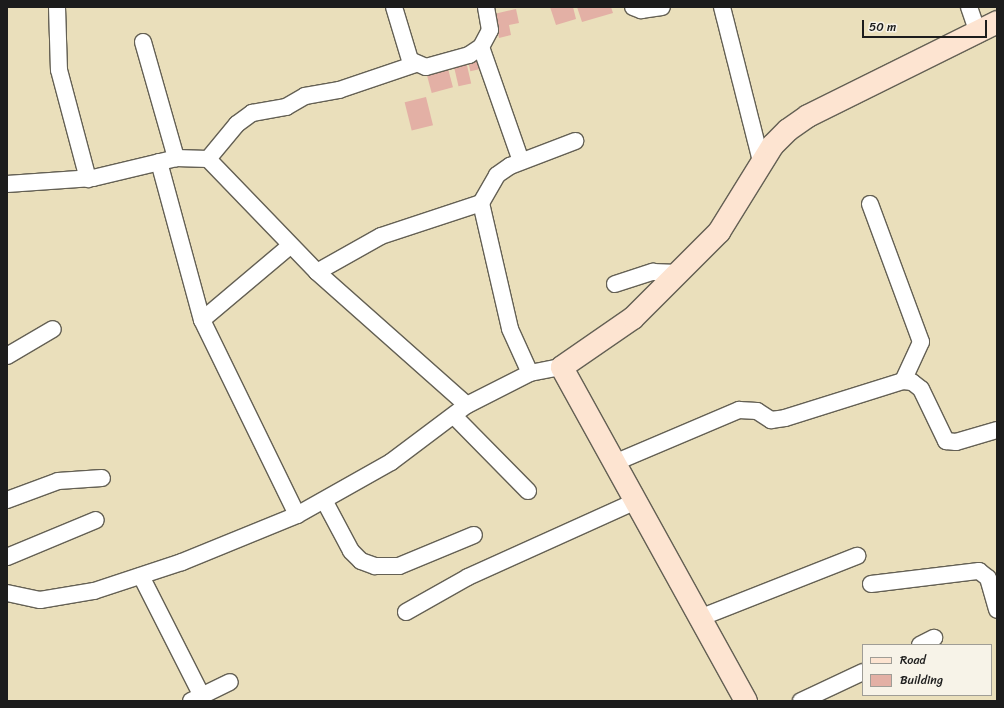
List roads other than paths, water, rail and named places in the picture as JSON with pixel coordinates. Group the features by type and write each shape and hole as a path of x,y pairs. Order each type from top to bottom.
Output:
{"street":[{"path":"57,7 59,70 88,178"},
{"path":"394,7 410,60 416,64 426,67 469,55 481,47 490,30 486,7"},
{"path":"634,7 641,10 662,7"},
{"path":"722,7 762,165"},
{"path":"969,7 978,33"},
{"path":"7,593 19,598 60,598 141,576 297,515 325,502 455,417 467,405 530,373 562,367 633,318 719,232 762,165 773,145 808,116 978,33 997,22"},
{"path":"143,42 176,158"},
{"path":"481,47 521,161"},
{"path":"208,158 237,124 252,113 286,107 305,96 339,90 416,64"},
{"path":"317,272 381,236 481,203 497,175 521,161 575,141"},
{"path":"7,184 88,178 176,158 208,158 290,246 317,272 467,405"},
{"path":"160,162 202,320 297,515"},
{"path":"481,203 510,329 530,373"},
{"path":"870,204 921,342 903,381"},
{"path":"202,320 290,246"},
{"path":"615,284 653,272 678,273"},
{"path":"7,356 53,329"},
{"path":"562,367 634,502 702,617 746,701"},
{"path":"614,463 739,410 757,411 771,420 785,418 903,381 912,382 921,389 946,441 956,442 997,430"},
{"path":"455,417 528,491"},
{"path":"7,500 58,481 102,478"},
{"path":"325,502 351,551 361,561 375,566 399,566 474,535"},
{"path":"406,612 468,578 634,502"},
{"path":"7,557 96,520"},
{"path":"702,617 857,556"},
{"path":"871,584 979,572 988,578 997,610"},
{"path":"141,576 196,698 230,682"},
{"path":"801,701 862,672"}]}
